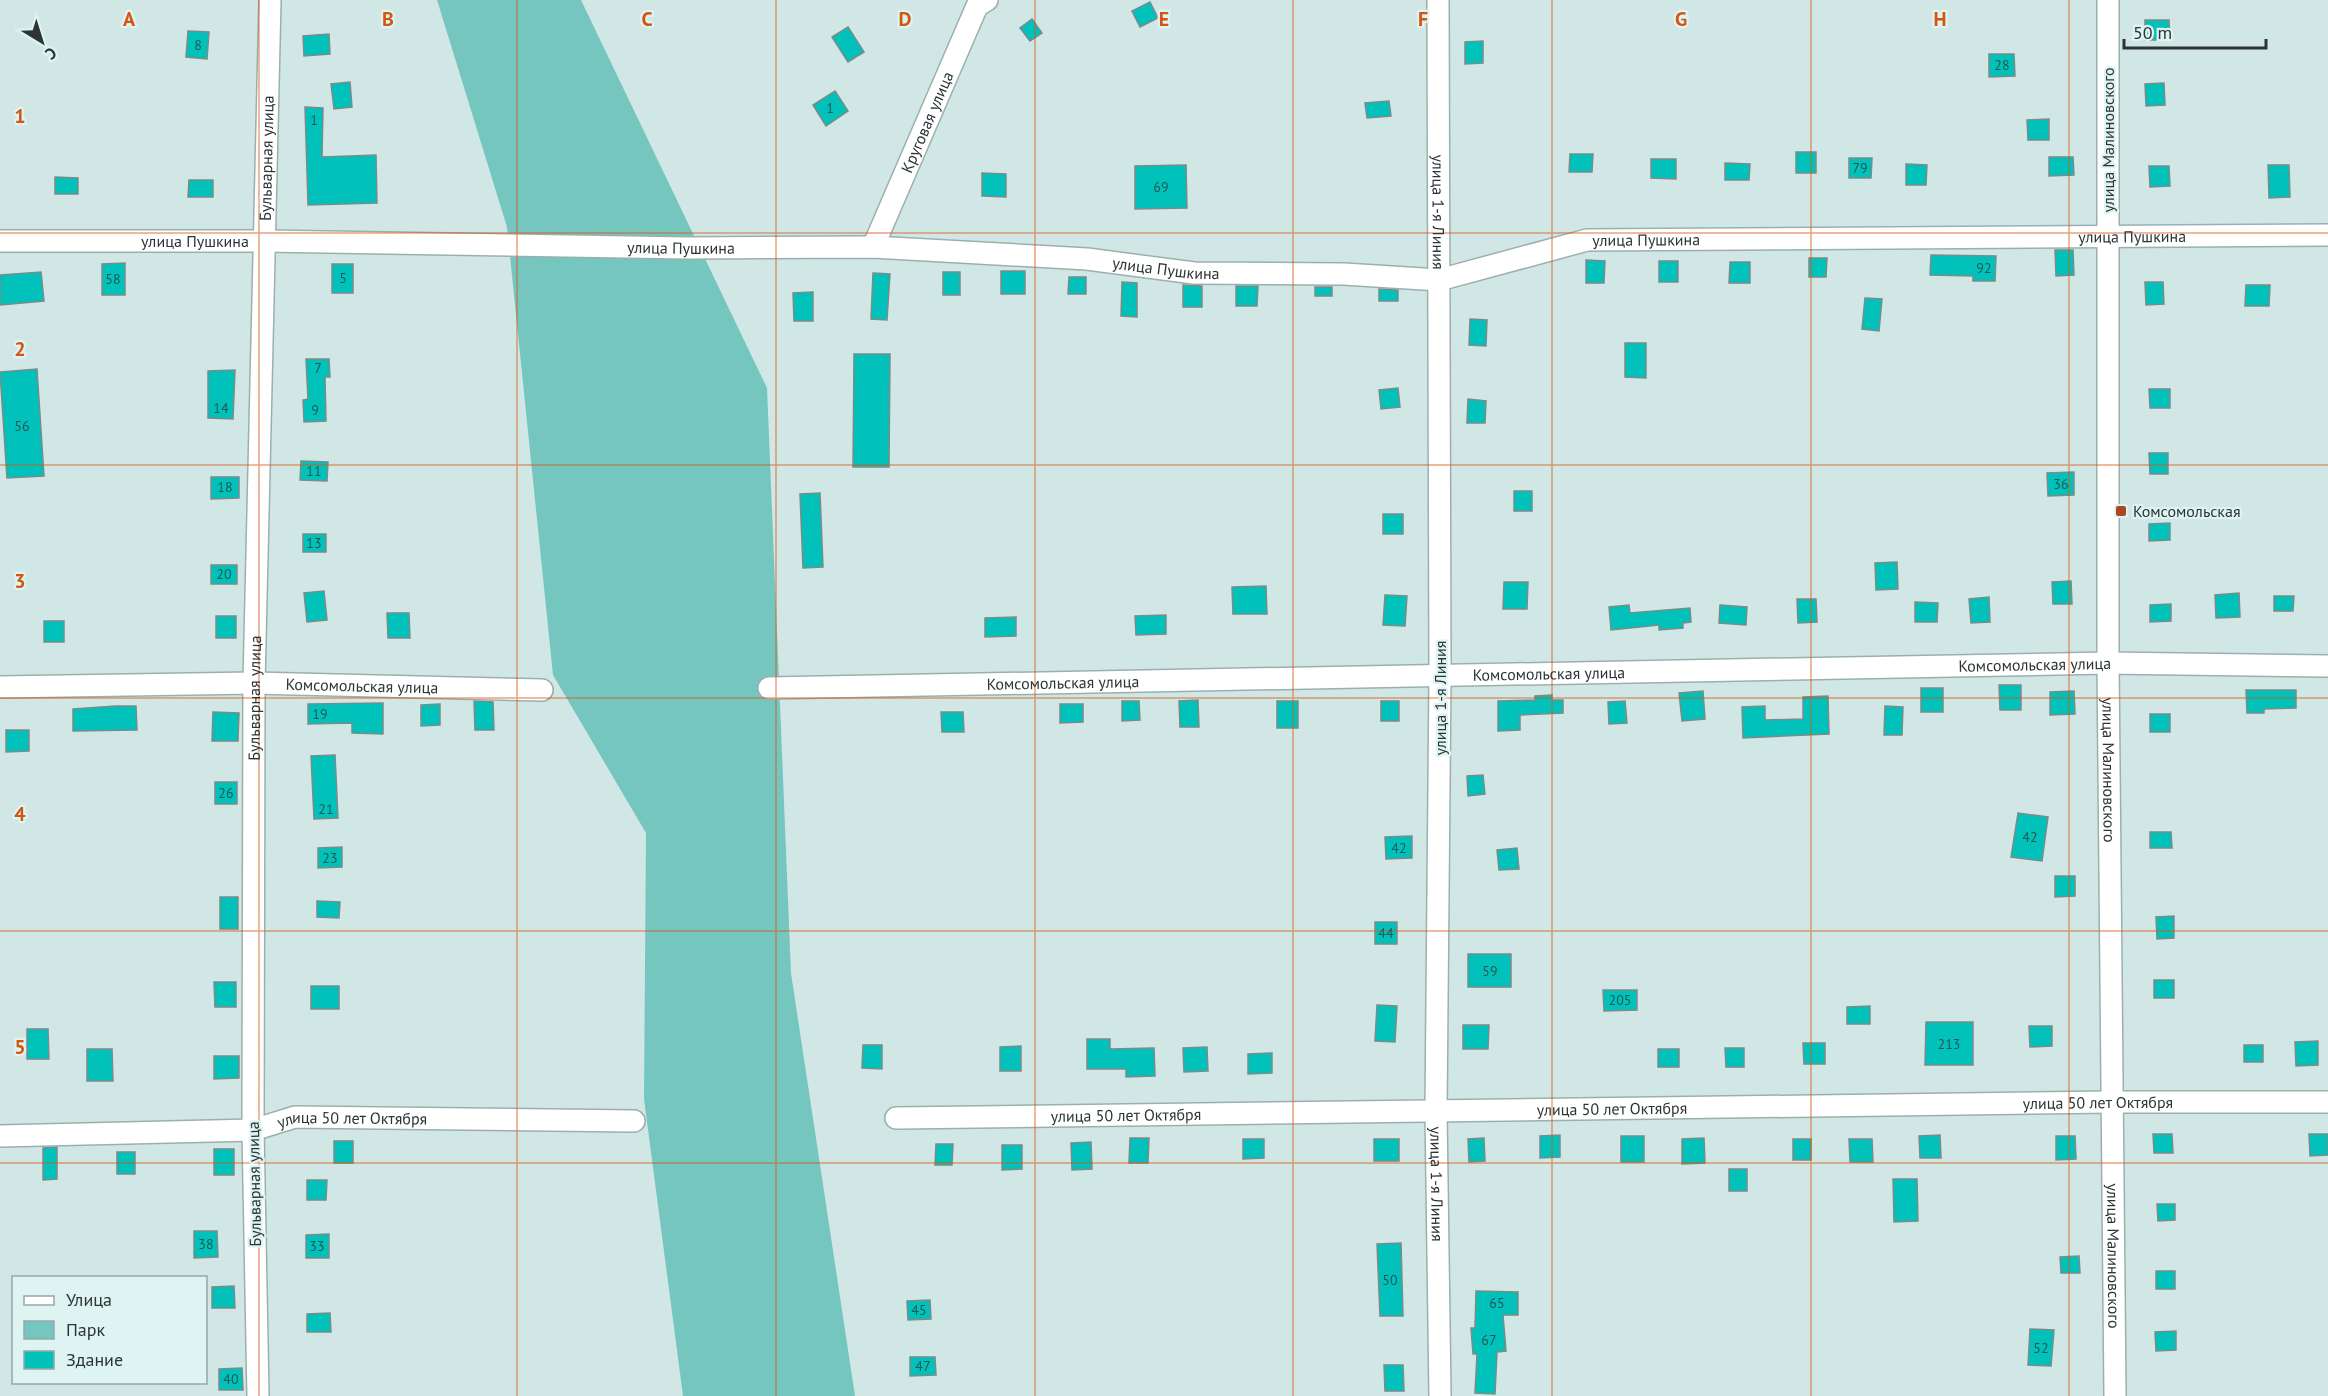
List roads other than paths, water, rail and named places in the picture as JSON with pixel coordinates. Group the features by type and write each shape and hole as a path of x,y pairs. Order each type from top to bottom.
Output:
{"street":[{"name":"Бульварная улица","path":"258,1396 253,1130 254,683 270,0"},
{"name":"улица 1-я Линия","path":"1438,0 1440,675 1436,1111 1440,1396"},
{"name":"улица Малиновского","path":"2108,0 2108,663 2115,1396"},
{"name":"Круговая улица","path":"873,247 979,2"},
{"name":"улица Пушкина","path":"0,241 265,241 687,248 873,247 1087,259 1194,273 1344,274 1439,280 1587,240 2328,235"},
{"name":"Комсомольская улица","path":"769,688 2108,663 2328,666"},
{"name":"Комсомольская улица","path":"0,687 254,683 542,690"},
{"name":"улица 50 лет Октября","path":"896,1118 2111,1102 2328,1102"},
{"name":"улица 50 лет Октября","path":"0,1136 253,1130 295,1117 634,1121"}],"place":[{"name":"Комсомольская","path":"2121,511"}]}
